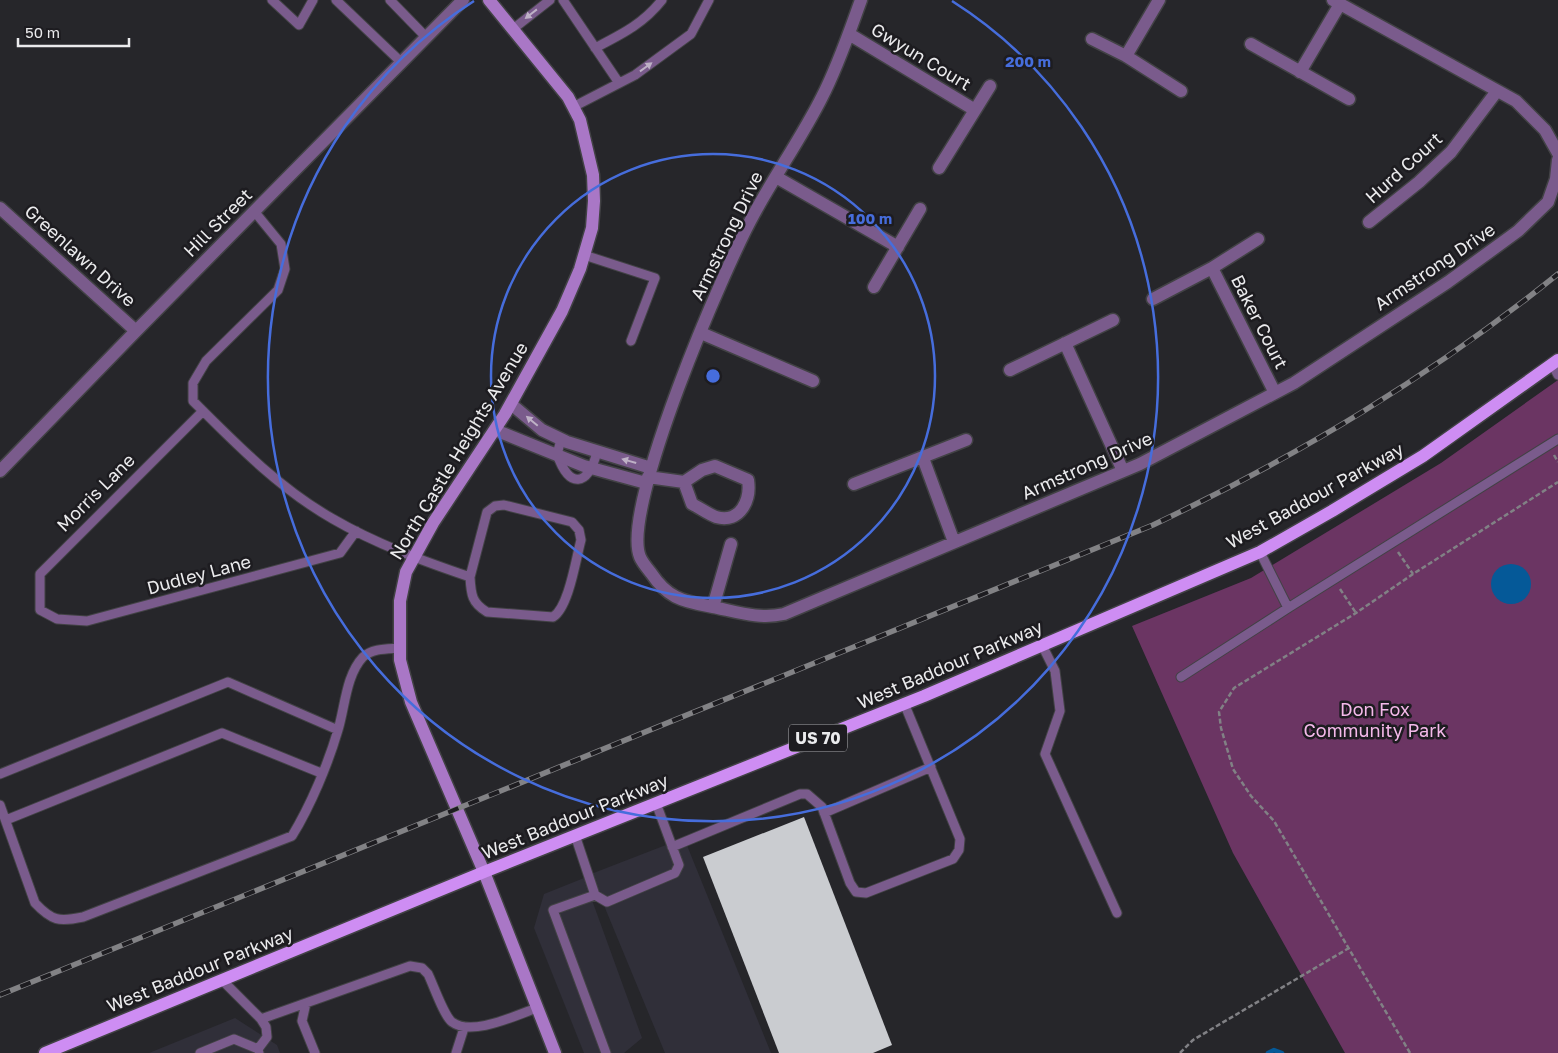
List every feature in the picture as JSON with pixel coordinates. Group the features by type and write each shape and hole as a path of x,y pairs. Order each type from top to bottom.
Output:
{"main road":[{"name":"West Baddour Parkway","path":"45,1053 484,872 904,704 1260,552 1423,456 1556,366"}],"street":[{"name":"Hill Street","path":"0,472 136,330 462,0"},
{"name":"North Castle Heights Avenue","path":"489,0 568,97 573,107 588,148 593,175 594,202 592,228 584,255 562,310 511,404 432,523 406,572 400,601 400,660 411,702 484,872 555,1053"},
{"name":"Armstrong Drive","path":"861,0 849,34 822,97 753,216 677,390 648,476 639,520 639,556 661,588 681,601 767,618 784,614 1123,471 1275,393 1448,282 1518,232 1548,202 1556,179 1558,160"},
{"path":"1126,56 1159,0"},
{"path":"1300,72 1336,2 1516,101 1545,130 1558,153"},
{"name":"Gwyun Court","path":"849,34 975,110"},
{"path":"1092,39 1126,56 1181,91"},
{"path":"1251,44 1349,99"},
{"name":"Gwyun Court","path":"939,168 990,86"},
{"name":"Hurd Court","path":"1369,222 1419,182 1451,152 1497,92"},
{"path":"776,177 898,247"},
{"name":"Greenlawn Drive","path":"0,208 136,330"},
{"path":"874,287 920,209"},
{"name":"Baker Court","path":"1153,299 1212,268 1258,239"},
{"name":"Baker Court","path":"1212,268 1275,393"},
{"path":"1010,370 1113,320"},
{"path":"701,333 812,381"},
{"path":"1065,343 1123,471"},
{"path":"511,404 542,430 561,440 597,452 648,476"},
{"path":"495,430 593,468 684,482 702,470 715,466 748,480 750,490 743,510 730,517 717,517 692,504 684,482"},
{"path":"854,484 966,440"},
{"path":"923,458 954,542"},
{"path":"713,607 731,544"}],"lane":[{"path":"272,0 299,25 313,0"},
{"path":"336,0 401,62"},
{"path":"390,0 426,37"},
{"path":"513,29 550,0"},
{"path":"563,0 619,83"},
{"path":"595,48 624,33 648,17 662,0"},
{"path":"573,107 635,75 691,34 709,0"},
{"path":"254,211 281,244 285,269 278,290 206,361 193,382 193,401 274,478 332,519 414,557 470,578"},
{"path":"584,255 655,278 631,341"},
{"name":"Morris Lane","path":"40,610 40,574 203,411"},
{"path":"1181,678 1288,608 1558,439"},
{"path":"557,454 561,440"},
{"path":"593,468 597,452"},
{"path":"504,505 572,522 579,530 581,540 564,601 559,613 553,617 487,612 478,607 471,598 470,578 486,512 495,506 504,505"},
{"name":"Dudley Lane","path":"40,610 57,619 87,621 340,553 356,531"},
{"path":"1260,552 1288,608"},
{"path":"1042,645 1055,671 1060,711 1045,754 1117,913"},
{"path":"0,805 35,903 47,915 63,921 83,917 292,836 302,820 338,730 350,680 363,658 375,650 400,648"},
{"path":"0,774 228,682 338,730"},
{"path":"672,847 800,794 807,794 815,800 824,813 850,883 856,892 866,893 953,859 959,850 960,839 904,704"},
{"path":"6,820 222,733 321,773"},
{"path":"824,813 930,767"},
{"path":"574,836 595,895 607,902 668,878 675,873 679,865 656,803"},
{"path":"595,895 553,910 606,1053"},
{"path":"261,1019 410,966 422,968 428,974 451,1022 464,1028 476,1028 537,1008"},
{"path":"200,1053 234,1039 258,1051 268,1037 266,1027 261,1019 222,980"},
{"path":"306,1003 302,1021 315,1053"},
{"path":"456,1053 464,1028"}],"path":[{"path":"1410,1053 1274,821 1251,796 1233,769 1221,728 1219,712 1234,688 1356,613 1413,574 1558,482"},
{"path":"1392,543 1413,574"},
{"path":"1334,579 1356,613"},
{"path":"1180,1053 1193,1040 1349,948"}],"shaded area":[{"path":"684,838 771,1053 665,1053 591,874"},
{"path":"584,878 642,1038 624,1053 584,1053 534,928 544,894"},
{"path":"235,1018 277,1045 280,1053 149,1053"}],"green space":[{"name":"Don Fox Community Park","path":"1558,380 1558,1053 1345,1053 1233,853 1132,626 1251,578 1441,463"}],"water":[{"path":"1511,564 1525,570 1531,584 1525,598 1511,604 1497,598 1491,584 1497,570"}],"building":[{"path":"804,817 892,1045 873,1053 779,1053 703,857"}],"waterway":[{"path":"1268,1053 1274,1050 1282,1053"}],"railway":[{"path":"0,995 1153,525 1260,471 1363,412 1462,346 1558,274"}]}
